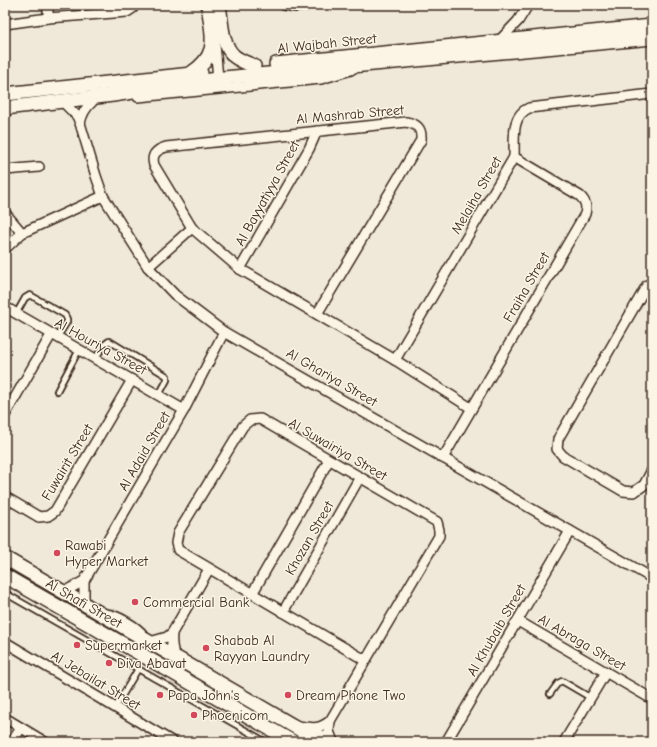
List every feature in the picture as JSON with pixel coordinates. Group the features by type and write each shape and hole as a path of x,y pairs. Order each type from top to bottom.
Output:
{"street":[{"path":"48,5 48,18"},
{"path":"5,24 48,18 127,12 135,5"},
{"path":"189,74 206,61 212,48 208,5"},
{"path":"211,5 221,75"},
{"path":"216,5 221,75"},
{"path":"219,5 227,46 239,60 254,66"},
{"path":"283,5 296,7 309,5"},
{"path":"498,42 518,21 528,5"},
{"name":"Al Wajbah Street","path":"5,109 113,95 221,75 254,66 652,26"},
{"name":"Al Wajbah Street","path":"8,92 189,74 221,75 369,65 652,38"},
{"name":"Al Wajbah Street","path":"5,109 48,107 321,79 369,65"},
{"name":"Melaiha Street","path":"395,360 514,157 515,122 518,117 529,108 652,94"},
{"path":"80,123 84,111 92,102"},
{"name":"Al Ghariya Street","path":"66,105 80,123 103,196 148,267 175,295 224,332 652,578"},
{"name":"Al Mashrab Street","path":"317,314 421,140 419,127 406,122 166,147 154,152 152,159 154,165 192,228 240,269 395,360 471,408"},
{"name":"Al Bayyatiyya Street","path":"240,269 309,149 317,131"},
{"name":"Fraiha Street","path":"443,458 585,214 586,205 580,196 514,157"},
{"path":"5,170 39,167"},
{"path":"5,249 22,233 103,196"},
{"path":"5,213 22,233"},
{"path":"148,267 192,228"},
{"path":"652,283 648,285 558,439 558,449 563,456 623,491 634,492 644,485 652,470"},
{"name":"Al Houriya Street","path":"5,307 184,410"},
{"name":"Al Adaid Street","path":"84,581 184,410 224,332"},
{"path":"5,415 54,336"},
{"name":"Fuwairit Street","path":"5,497 39,517 48,516 55,511 132,380"},
{"name":"Al Suwairiya Street","path":"330,721 439,536 439,530 436,522 360,477 260,419 250,420 243,426 178,533 176,542 178,550 365,660"},
{"name":"Khozan Street","path":"252,594 329,460"},
{"name":"Khozan Street","path":"283,612 360,477"},
{"name":"Al Khubaib Street","path":"446,742 570,531"},
{"name":"Al Shafi Street","path":"6,557 61,591 293,726 331,741"},
{"path":"175,657 172,650 172,633 209,569"},
{"name":"Al Shafi Street","path":"5,576 294,742"},
{"path":"61,591 69,590 84,581"},
{"path":"84,581 84,598 87,606"},
{"name":"Al Abraga Street","path":"518,620 652,699"},
{"path":"148,641 162,639 172,633"},
{"name":"Al Jebailat Street","path":"5,642 170,741"},
{"path":"564,742 606,672"},
{"path":"5,718 45,742"},
{"path":"293,726 313,728 324,726 330,721"},
{"path":"330,721 329,731 331,741"},
{"path":"12,742 21,728"}],"lane":[{"path":"16,314 25,298 30,295 65,315 67,319 54,336"},
{"path":"95,359 105,344 109,341 111,342 168,376 159,395"},
{"path":"57,391 79,350"},
{"path":"5,593 266,742"},
{"path":"115,708 138,669"},
{"path":"159,681 166,669"},
{"path":"550,694 558,683 562,681 591,698"},
{"path":"313,728 331,741"}],"place":[{"name":"Rawabi Hyper Market","path":"57,553"},
{"name":"Commercial Bank","path":"135,602"},
{"name":"Supermarket","path":"77,645"},
{"name":"Shabab Al Rayyan Laundry","path":"206,648"},
{"name":"Diva Abavat","path":"109,663"},
{"name":"Papa John's","path":"160,695"},
{"name":"Dream Phone Two","path":"288,695"},
{"name":"Phoenicom","path":"194,715"}]}
